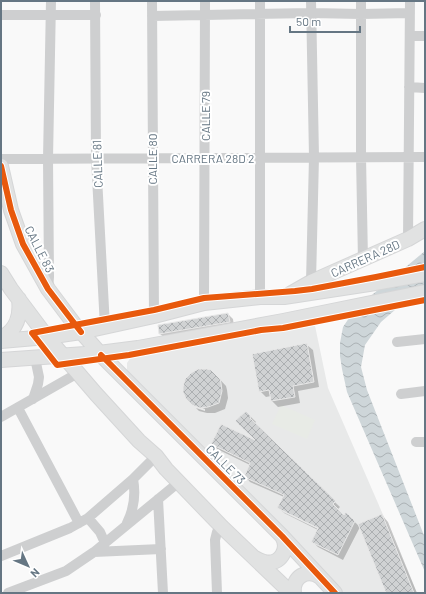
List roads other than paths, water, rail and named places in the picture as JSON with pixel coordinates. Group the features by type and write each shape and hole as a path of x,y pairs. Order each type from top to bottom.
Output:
{"main road":[{"name":"CALLE 83","path":"1,166 11,210 23,244 48,289 99,353"},
{"name":"CARRERA 28D","path":"284,297 311,282 408,240 425,229"},
{"path":"1,273 11,289 47,337 96,394 139,441 156,456 222,527 252,556 292,593 295,581 304,574 313,574 320,577"},
{"name":"CARRERA 28D","path":"1,340 47,337 81,332 204,303 260,297 284,297 425,274"},
{"path":"1,360 99,353 138,348 425,292"},
{"path":"1,340 16,324 20,308 19,299"},
{"name":"CALLE 73","path":"99,353 282,536 334,593"},
{"path":"252,556 269,563 277,560 284,553 285,549 282,536"}],"street":[{"path":"48,289 50,1"},
{"name":"CALLE 81","path":"95,1 96,158 104,327"},
{"name":"CALLE 80","path":"152,1 154,316"},
{"name":"CALLE 79","path":"204,303 205,1"},
{"path":"260,1 260,297"},
{"path":"311,1 314,157 311,282"},
{"path":"361,1 361,157 363,260"},
{"path":"408,240 410,1"},
{"path":"152,16 205,14 410,13"},
{"path":"1,15 96,15"},
{"path":"410,36 425,36"},
{"path":"409,87 425,88"},
{"name":"CARRERA 28D 2","path":"1,159 425,157"},
{"path":"398,342 425,339"},
{"path":"33,399 39,377 35,358"},
{"path":"1,417 78,373"},
{"path":"401,394 425,391"},
{"path":"18,408 83,520 100,532 105,543"},
{"path":"1,556 70,528 83,520 133,479 156,456"},
{"path":"126,526 131,515 134,502 135,489 133,479"},
{"path":"8,593 66,571 94,552 179,482"},
{"path":"158,499 163,593"},
{"path":"217,593 215,540 216,535 222,527"},
{"path":"94,552 161,549"}],"water":[{"path":"425,251 425,284 381,322 365,345 361,367 367,390 425,538 425,572 347,392 340,356 340,343 343,327 355,309"}]}
